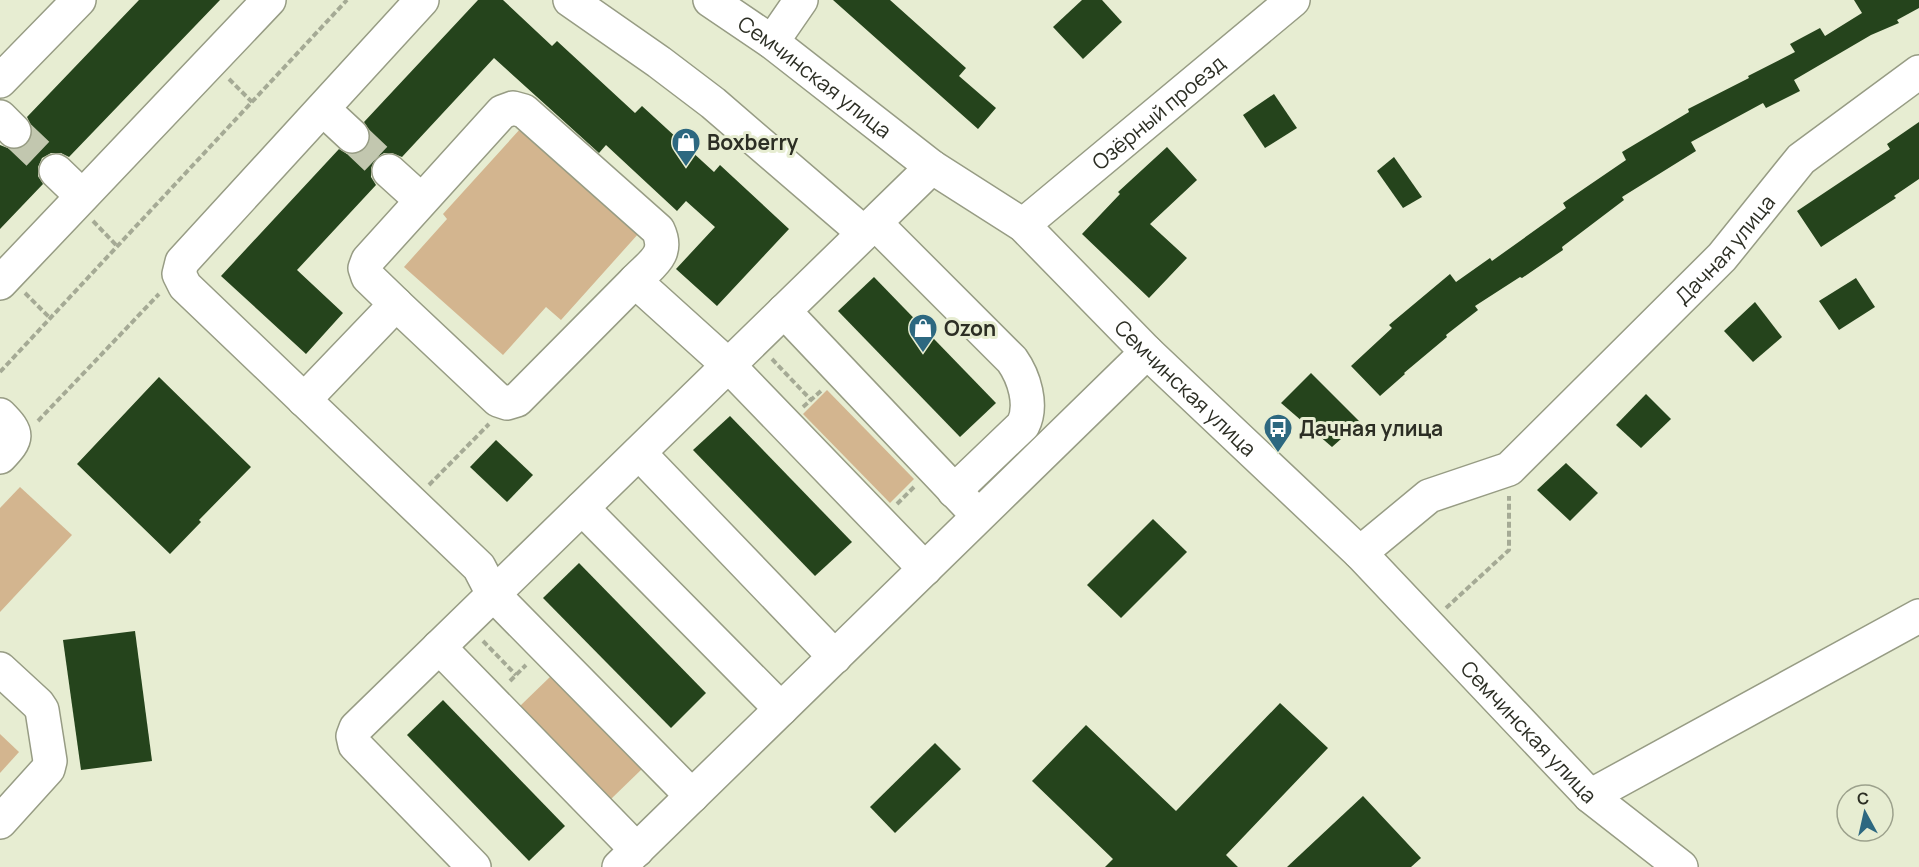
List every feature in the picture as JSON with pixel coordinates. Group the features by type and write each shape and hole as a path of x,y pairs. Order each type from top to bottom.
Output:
{"street":[{"path":"0,81 80,0"},
{"path":"4,279 268,0"},
{"path":"422,0 182,262 178,274 185,286 479,567 493,594 692,796"},
{"path":"570,0 713,103 870,228 1012,360 1023,382 1028,406 1023,425 944,479"},
{"name":"Семчинская улица","path":"710,0 772,42 932,167 1023,225 1147,352 1360,553 1590,796 1681,867"},
{"path":"772,42 801,0"},
{"name":"Озёрный проезд","path":"1023,225 1293,0"},
{"name":"Дачная улица","path":"1360,553 1429,496 1509,469 1722,257 1801,159 1919,72"},
{"path":"513,108 524,111 658,230 664,242 661,255 635,281 517,400 507,403 494,396 396,304 368,277 364,268 368,260 502,112 513,108"},
{"path":"322,109 351,136"},
{"path":"474,867 355,745 353,736 356,728 932,167"},
{"path":"56,171 79,200"},
{"path":"389,171 422,201"},
{"path":"635,281 729,365 925,569"},
{"path":"304,400 396,304"},
{"path":"784,311 979,516"},
{"path":"439,647 490,700 628,858 1147,352"},
{"path":"639,453 835,657"},
{"path":"582,508 781,709"},
{"path":"1590,796 1919,616"},
{"path":"0,669 42,710 50,761 44,775 0,822"}],"path":[{"path":"0,372 347,0"},
{"path":"79,200 117,246"},
{"path":"5,436 36,424 178,274"},
{"path":"4,279 50,318"},
{"path":"768,356 811,400"},
{"path":"786,425 841,371"},
{"path":"412,503 492,420"},
{"path":"1427,625 1509,550 1509,469"},
{"path":"879,522 944,479"},
{"path":"480,638 516,675"},
{"path":"490,700 545,646"}],"shaded area":[{"path":"521,128 639,233 561,320 546,307 503,355 404,267 447,219 443,214"},
{"path":"827,390 914,479 890,503 803,414"},
{"path":"20,487 72,535 0,612 0,508"},
{"path":"552,675 643,768 611,799 520,706"},
{"path":"0,734 19,752 0,773"}],"building":[{"path":"139,0 220,0 69,157 61,153 51,153 42,158 38,167 38,176 43,184 0,229 0,145 18,149 28,144 32,136 32,127 27,117"},
{"path":"478,0 503,0 552,46 557,41 635,113 642,106 714,172 720,165 789,229 717,306 676,269 715,227 686,201 677,211 606,145 599,153 494,58 402,157 384,153 376,158 371,168 371,177 376,185 297,270 343,313 306,354 221,276 339,149 347,154 357,154 366,148 370,140 370,131 364,122"},
{"path":"833,0 890,0 966,68 959,76 996,108 978,129"},
{"path":"1082,0 1102,0 1122,22 1083,59 1053,27"},
{"path":"1854,0 1919,0 1919,8 1897,20 1899,23 1871,35 1794,80 1800,91 1766,108 1763,103 1691,142 1696,151 1622,197 1624,200 1562,247 1563,250 1475,306 1478,310 1446,335 1447,337 1380,396 1351,366 1392,328 1389,325 1450,274 1456,282 1490,258 1492,261 1566,208 1563,203 1626,160 1622,152 1689,112 1688,109 1795,52 1790,44 1820,28 1825,36 1862,13"},
{"path":"1274,94 1297,128 1265,148 1243,115"},
{"path":"1919,122 1919,179 1894,196 1896,198 1821,247 1797,211 1890,149 1887,144"},
{"path":"1167,147 1197,180 1150,224 1187,258 1149,298 1082,234 1120,194 1118,192"},
{"path":"1394,157 1422,197 1403,208 1377,171"},
{"path":"874,277 996,403 960,437 838,311"},
{"path":"1856,278 1875,307 1839,330 1819,301"},
{"path":"1755,302 1782,337 1753,362 1724,331"},
{"path":"1311,373 1360,422 1332,447 1281,403"},
{"path":"159,377 251,467 199,520 201,522 170,554 77,464"},
{"path":"1646,394 1671,419 1641,448 1616,425"},
{"path":"730,416 852,542 815,576 693,450"},
{"path":"496,440 533,475 507,502 470,467"},
{"path":"1566,463 1598,493 1570,521 1537,490"},
{"path":"1153,519 1187,552 1121,618 1087,585"},
{"path":"579,563 706,693 671,728 543,598"},
{"path":"135,631 152,761 81,770 63,640"},
{"path":"443,700 565,826 529,861 407,735"},
{"path":"1280,703 1328,748 1226,855 1238,867 1105,867 1113,859 1032,781 1086,725 1176,811"},
{"path":"935,743 961,769 895,833 870,807"},
{"path":"1363,796 1421,858 1411,867 1287,867"}],"tunnel":[{"path":"14,131 56,171"},
{"path":"352,136 389,171"}],"place":[{"name":"Boxberry","path":"686,168"},
{"name":"Ozon","path":"923,354"},
{"name":"Дачная улица","path":"1278,454"}]}
